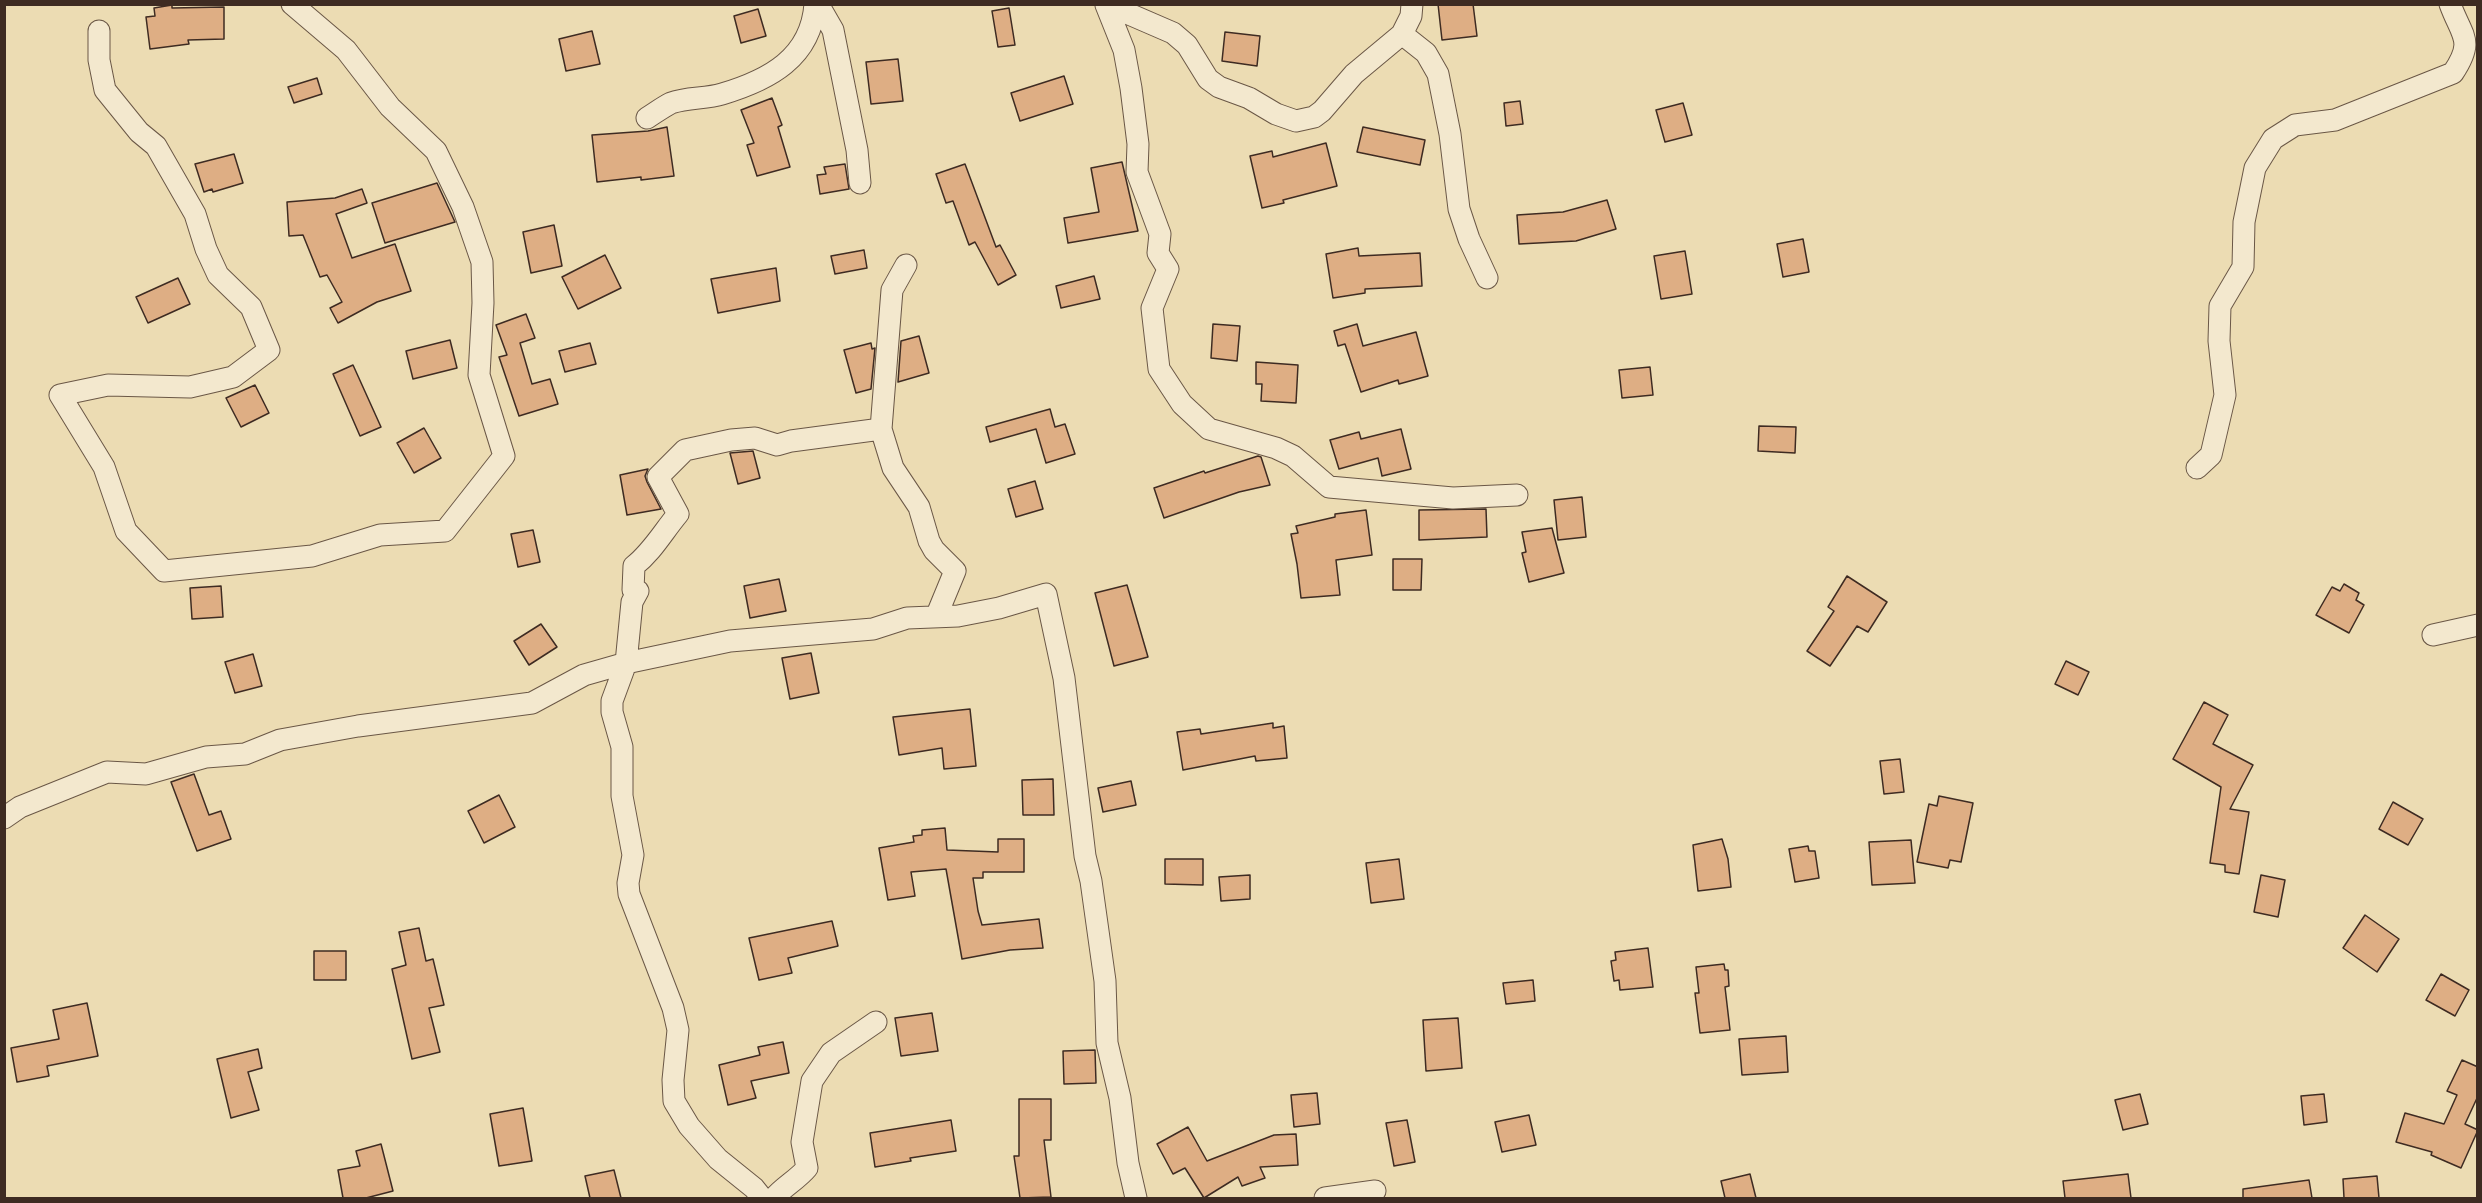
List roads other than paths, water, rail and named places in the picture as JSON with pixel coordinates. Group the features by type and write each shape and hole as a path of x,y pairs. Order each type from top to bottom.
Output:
{"street":[{"path":"647,118 671,103 721,94 773,73 795,57 814,21 817,4"},
{"path":"817,4 832,30 856,150 860,183"},
{"path":"1106,5 1173,33 1187,45 1208,79 1219,87 1249,98 1276,114 1296,121 1314,117 1322,111 1354,74 1402,34 1411,16 1412,4"},
{"path":"2197,468 2211,455 2225,395 2219,341 2220,306 2243,267 2244,222 2255,168 2273,139 2295,125 2335,120 2453,73 2464,57 2466,38 2450,4"},
{"path":"99,30 99,60 105,90 139,132 156,146 195,214 206,249 218,275 251,308 269,350 233,377 190,387 108,385 60,395 104,467 126,531 164,571 312,556 380,535 445,531 504,456 479,375 483,303 482,262 463,207 436,151 390,107 346,50 292,5"},
{"path":"1106,5 1124,50 1138,144 1137,172 1160,234 1158,253 1168,268 1152,308 1159,369 1182,404 1209,429 1276,448 1293,456 1329,487 1453,498 1517,495"},
{"path":"1124,50 1140,20"},
{"path":"1402,34 1426,53 1438,74 1450,134 1459,208 1469,239 1487,278"},
{"path":"906,265 892,290 881,429 893,468 919,507 928,541 955,571 936,617"},
{"path":"762,1198 754,1188 718,1159 688,1126 674,1101 673,1080 678,1030 673,1008 629,894 628,883 633,855 622,796 622,747 612,712 612,701 626,663 632,602 638,591 633,590 634,566 651,552 657,540 678,514 658,477 685,450 730,440 755,438 777,445 791,441 881,429"},
{"path":"4,818 20,807 107,772 146,774 206,757 244,754 280,740 358,726 532,703 584,675 626,663 730,641 873,629 907,618 958,616 989,610 1046,594 1064,678 1085,856 1091,881 1105,981 1107,1043 1120,1098 1128,1163 1136,1198"},
{"path":"2433,635 2478,625"},
{"path":"774,1198 780,1191 796,1181 807,1168 802,1142 813,1081 831,1053 876,1022"},
{"path":"1325,1198 1375,1191"}]}
